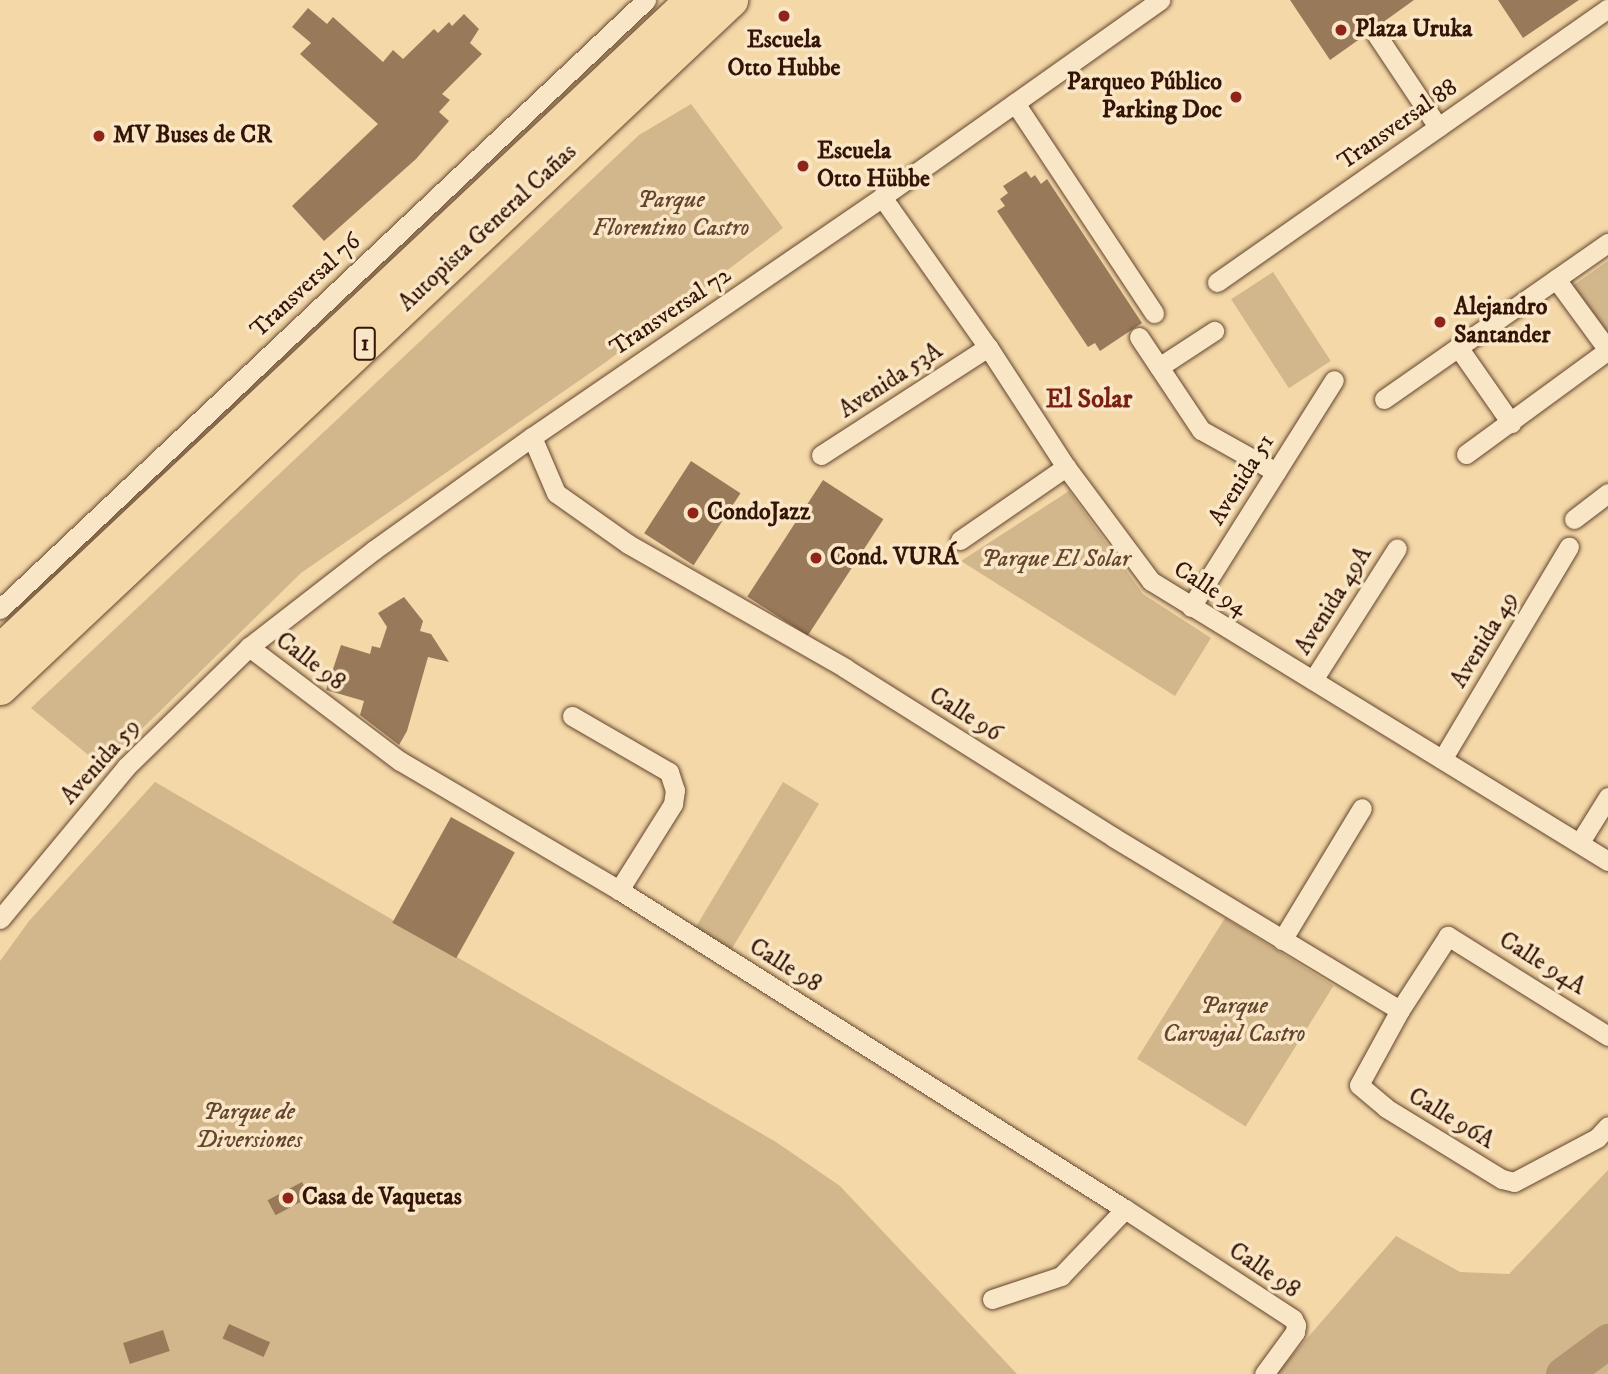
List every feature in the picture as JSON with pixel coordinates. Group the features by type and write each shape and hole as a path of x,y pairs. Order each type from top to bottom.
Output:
{"highway":[{"name":"Autopista General Cañas","path":"0,650 691,0"},
{"name":"Autopista General Cañas","path":"0,688 731,0"}],"street":[{"name":"Transversal 76","path":"0,609 646,0"},
{"name":"Transversal 72","path":"249,647 374,550 532,437 882,197 1160,0"},
{"name":"Transversal 88","path":"1217,282 1608,8"},
{"path":"1376,34 1438,127"},
{"path":"1015,103 1154,313"},
{"name":"Calle 94","path":"882,197 988,347 1066,467 1151,580 1608,861"},
{"path":"1384,399 1608,243"},
{"path":"1466,454 1608,350 1556,279"},
{"path":"1159,367 1214,331"},
{"path":"1139,337 1201,430 1276,472"},
{"name":"Avenida 53A","path":"821,455 988,347"},
{"path":"1458,347 1511,423"},
{"name":"Avenida 51","path":"1191,607 1334,380"},
{"name":"Calle 96","path":"532,437 556,493 628,544 845,668 1282,940 1400,1010"},
{"path":"960,540 1066,467"},
{"path":"1574,519 1608,493"},
{"name":"Avenida 49","path":"1443,758 1569,547"},
{"name":"Avenida 49A","path":"1313,680 1397,548"},
{"name":"Calle 98","path":"249,647 400,761 619,890 1125,1209 1293,1319 1295,1332 1264,1374"},
{"name":"Avenida 59","path":"0,919 126,766 249,647"},
{"path":"572,716 669,772 675,790 673,804 619,890"},
{"path":"1580,842 1608,797"},
{"path":"1282,940 1362,808"},
{"name":"Calle 94A","path":"1400,1010 1448,936 1608,1036"},
{"name":"Calle 96A","path":"1400,1010 1359,1085 1386,1108 1502,1179 1522,1180 1597,1138 1608,1126"},
{"path":"992,1299 1061,1276 1125,1209"}],"green space":[{"name":"Parque Florentino Castro","path":"691,104 783,228 606,362 301,573 103,767 31,708 639,135"},
{"path":"1608,261 1608,341 1571,287"},
{"path":"1273,272 1331,361 1289,388 1231,299"},
{"name":"Parque El Solar","path":"1069,491 1143,594 1211,638 1175,696 961,561"},
{"name":"Parque de Diversiones","path":"155,782 776,1142 840,1186 1017,1374 0,1374 0,961 29,921"},
{"path":"783,782 819,804 731,950 695,929"},
{"name":"Parque Carvajal Castro","path":"1225,918 1334,986 1246,1127 1137,1059"},
{"path":"1608,1170 1608,1374 1276,1374 1396,1236 1460,1272 1509,1274"}],"building":[{"name":"Plaza Uruka","path":"1290,0 1414,0 1382,23 1369,24 1364,36 1330,60"},
{"name":"Plaza Uruka","path":"1498,0 1579,0 1523,38"},
{"path":"308,8 327,24 333,17 383,62 393,50 403,59 434,29 438,33 449,22 452,26 464,14 479,29 470,43 482,54 442,94 450,100 439,112 449,121 416,159 324,241 292,206 378,124 300,54 311,43 292,27"},
{"path":"1026,171 1031,178 1035,175 1041,184 1047,179 1142,323 1100,351 1095,343 1088,347 997,211 1005,206 1000,199 1008,193 1003,186"},
{"name":"CondoJazz","path":"691,461 740,493 694,565 644,533"},
{"name":"Cond. VURÁ","path":"823,480 883,519 808,636 747,597"},
{"path":"404,597 423,621 420,631 431,634 449,662 428,657 407,731 399,745 360,715 364,701 326,690 341,645 370,654 372,646 380,648 387,627 378,613"},
{"path":"451,817 515,852 456,958 392,923"},
{"name":"Casa de Vaquetas","path":"302,1182 310,1197 276,1215 268,1200"},
{"path":"229,1324 270,1342 264,1357 222,1339"},
{"path":"163,1330 170,1351 130,1364 123,1343"}],"waterway":[{"path":"1563,1374 1608,1341"}],"place":[{"name":"Escuela Otto Hubbe","path":"784,16"},
{"name":"Plaza Uruka","path":"1341,30"},
{"name":"Parqueo Público Parking Doc","path":"1236,97"},
{"name":"MV Buses de CR","path":"99,136"},
{"name":"Escuela Otto Hübbe","path":"803,166"},
{"name":"Alejandro Santander","path":"1440,322"},
{"name":"CondoJazz","path":"693,513"},
{"name":"Cond. VURÁ","path":"816,558"},
{"name":"Casa de Vaquetas","path":"288,1198"}],"district":[{"name":"El Solar","path":"1089,400"}]}
